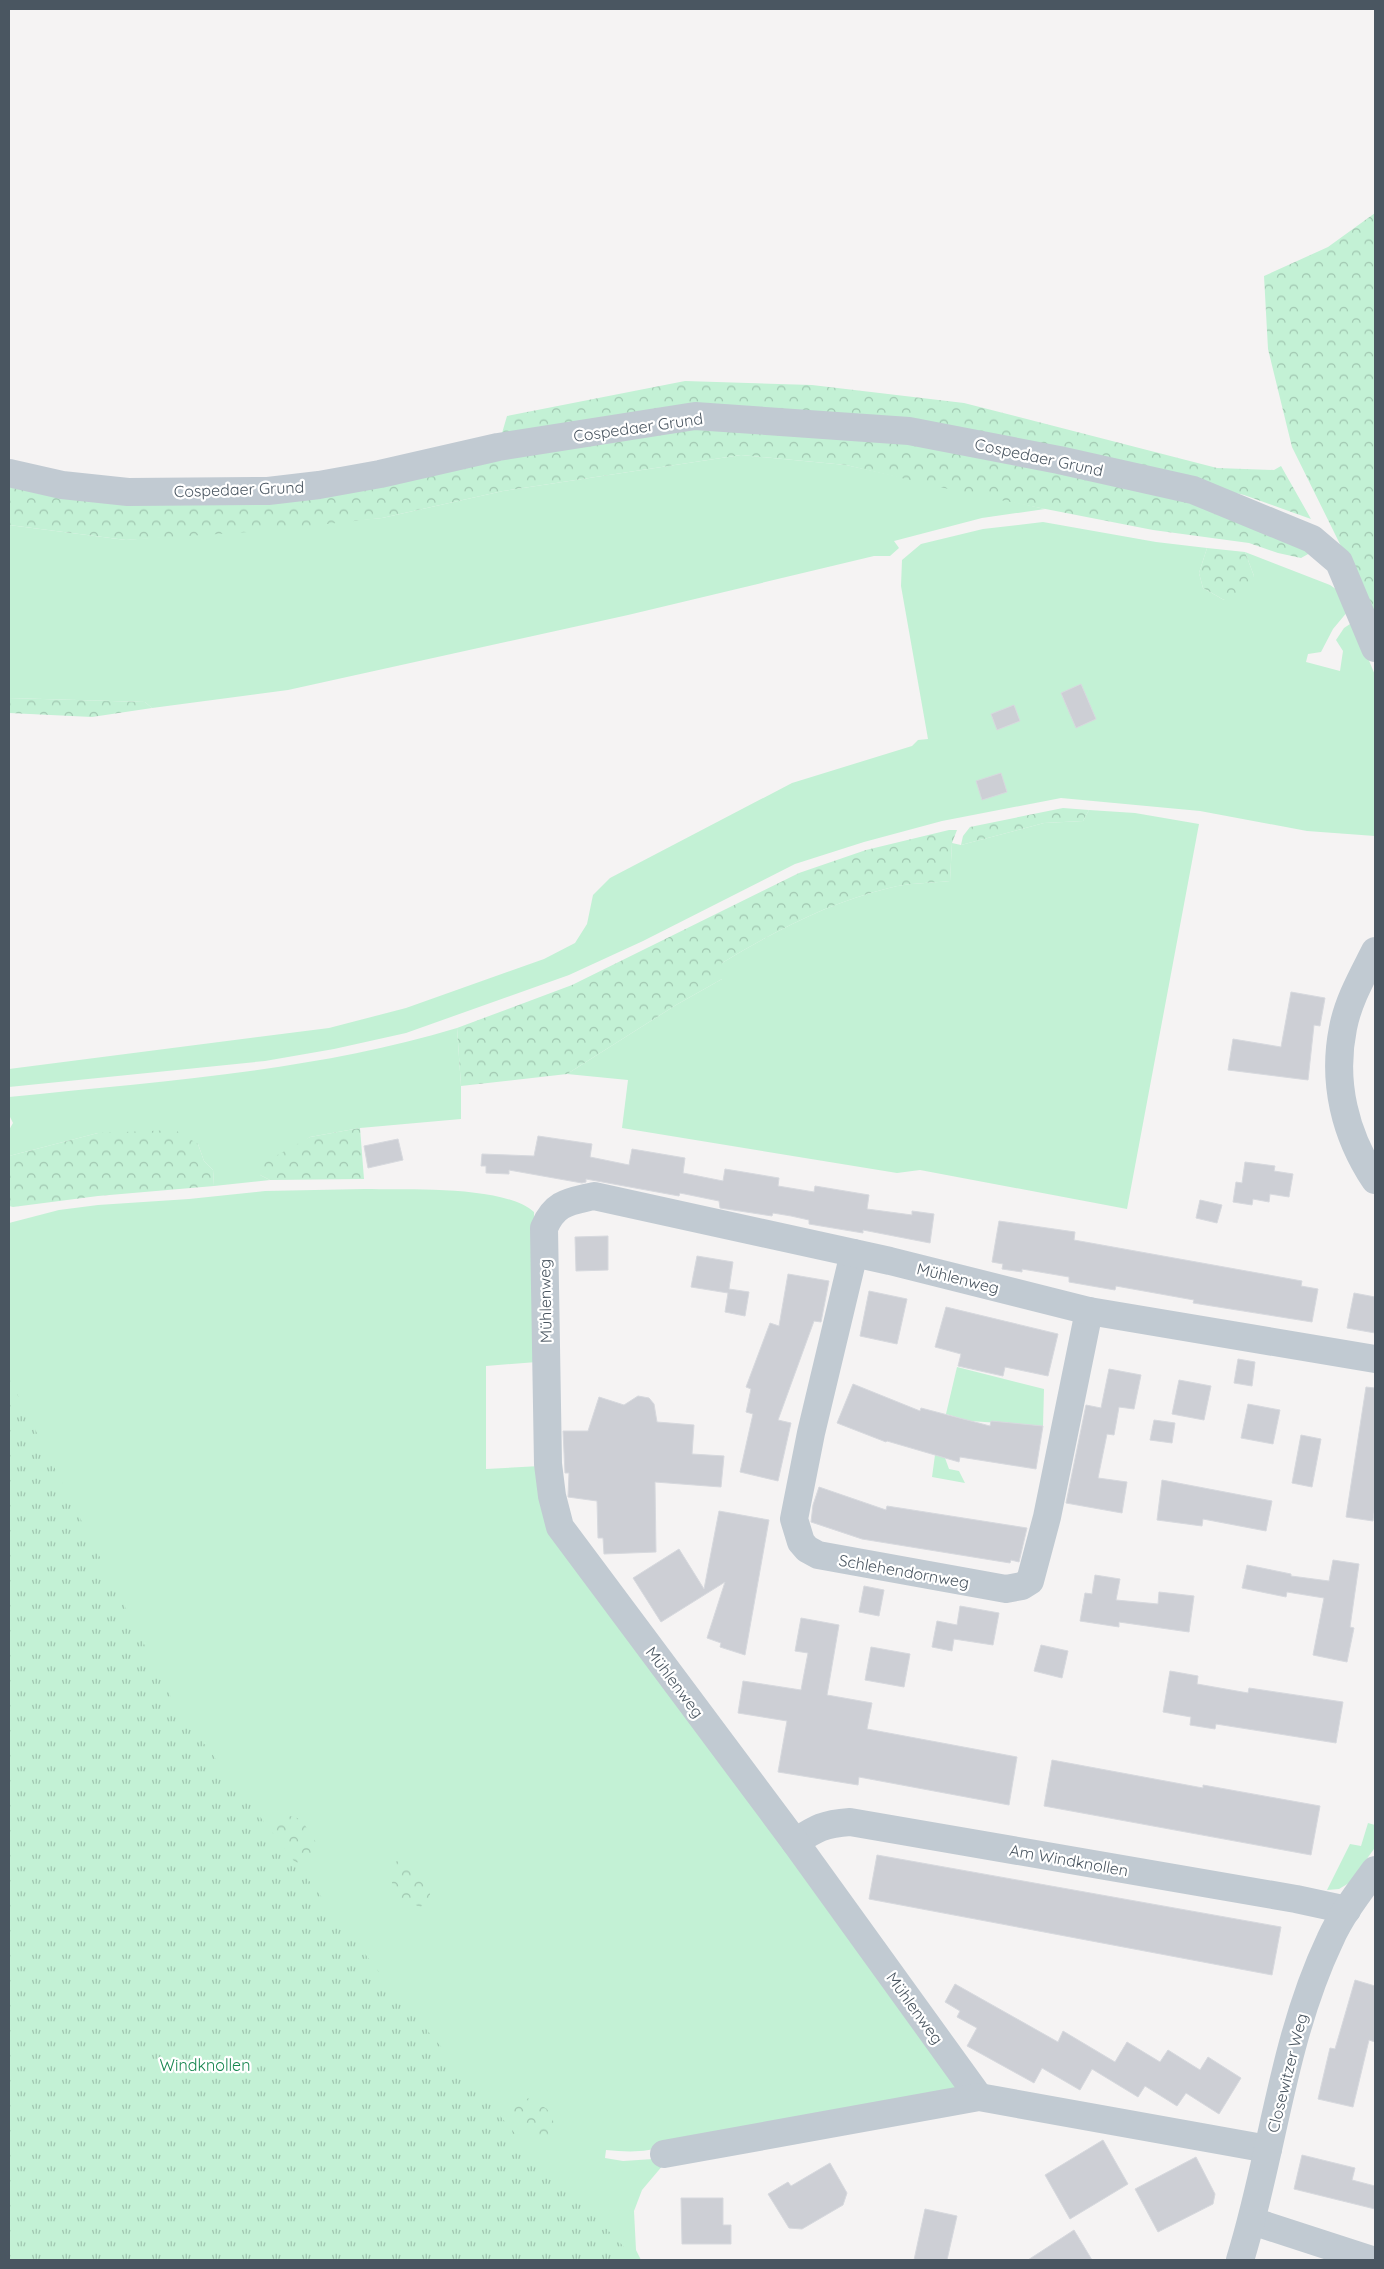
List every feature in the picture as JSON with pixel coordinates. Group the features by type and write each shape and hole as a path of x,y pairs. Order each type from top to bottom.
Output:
{"street":[{"name":"Cospedaer Grund","path":"9,473 62,485 128,492 268,491 328,484 498,447 695,416 909,431 1059,460 1193,490 1312,539 1339,562 1375,648"},
{"path":"1375,950 1360,980 1343,1027 1340,1056 1340,1088 1347,1124 1361,1159 1375,1180"},
{"name":"Mühlenweg","path":"980,2097 794,1842 560,1527 552,1496 548,1464 544,1228 550,1215 563,1203 594,1196 854,1253 1088,1310 1375,1359"},
{"name":"Schlehendornweg","path":"854,1253 810,1433 794,1519 801,1542 807,1549 818,1555 1006,1589 1014,1588 1030,1581 1047,1517 1088,1310"},
{"name":"Am Windknollen","path":"794,1842 817,1827 850,1822 1296,1899 1346,1910"},
{"name":"Closewitzer Weg","path":"1240,2260 1252,2221 1298,2023 1330,1939 1346,1910 1375,1870"},
{"path":"664,2154 980,2097 1268,2149"},
{"path":"1252,2221 1372,2260"}],"green space":[{"path":"1375,213 1375,615 1292,447 1268,349 1264,276 1328,247"},
{"path":"685,381 812,385 964,403 1217,468 1274,470 1281,466 1311,519 1244,495 1059,451 695,410 500,440 507,416"},
{"path":"693,424 906,440 1236,509 1310,553 1301,558 1278,553 1249,543 1153,530 974,495 846,465 741,455 503,491 382,518 263,531 126,540 9,525 9,479 126,498"},
{"path":"741,455 846,465 1045,509 982,518 894,541 899,548 890,556 874,556 628,615 288,690 152,708 145,702 9,698 9,525 126,540 382,518 503,491"},
{"path":"1043,522 1156,542 1207,548 1199,573 1203,588 1224,600 1254,576 1245,552 1330,585 1340,592 1348,611 1333,629 1321,652 1308,654 1306,662 1340,671 1343,651 1336,640 1344,628 1353,622 1375,675 1375,836 1307,831 1200,811 1061,798 942,821 864,842 795,864 643,941 569,975 406,1033 334,1049 265,1061 9,1087 9,1069 329,1028 406,1008 544,959 575,943 587,924 593,895 610,878 792,783 912,746 918,740 928,739 901,586 902,560 921,544 983,529"},
{"path":"1207,548 1245,552 1254,576 1243,595 1224,600 1203,588 1199,573"},
{"path":"9,698 145,702 152,708 92,717 9,713"},
{"path":"1063,808 1089,810 1083,821 1044,823 961,845 963,836 970,827"},
{"path":"1089,810 1135,813 1199,824 1127,1209 920,1170 897,1173 622,1128 628,1080 567,1074 676,1005 722,979 722,963 782,929 823,910 866,894 904,885 950,881 952,843 961,845 1044,823 1083,821"},
{"path":"949,830 957,830 952,843 950,881 904,885 866,894 823,910 782,929 722,963 722,979 676,1005 567,1074 461,1086 457,1028 572,985 799,873 866,850"},
{"path":"457,1028 461,1119 360,1128 310,1137 260,1175 270,1180 214,1186 213,1170 204,1161 198,1144 98,1133 9,1156 9,1130 13,1123 9,1115 9,1097 179,1080 291,1065 402,1043"},
{"path":"360,1128 364,1179 270,1180 260,1175 263,1163 310,1137"},
{"path":"175,1130 198,1144 204,1161 213,1170 214,1186 9,1206 9,1156 98,1133"},
{"path":"365,1189 478,1193 520,1203 534,1212 537,1362 486,1366 486,1469 540,1466 542,1498 961,2086 951,2095 667,2145 644,2151 606,2150 605,2158 623,2161 669,2158 642,2190 634,2211 636,2250 641,2260 9,2260 9,1223 59,1210 98,1205 189,1199 265,1191"},
{"path":"957,1367 1044,1389 1043,1426 970,1421 946,1414"},
{"name":"Windknollen","path":"9,1378 176,1707 392,1989 518,2137 628,2251 633,2260 9,2260"},
{"path":"935,1455 945,1458 949,1469 959,1471 965,1483 932,1477"},
{"path":"282,1814 301,1819 317,1844 314,1854 304,1863 286,1861 272,1831"},
{"path":"1368,1823 1375,1825 1374,1849 1349,1883 1339,1889 1327,1890 1350,1844 1361,1846"},
{"path":"402,1858 422,1877 429,1888 430,1901 420,1907 398,1897 386,1868"},
{"path":"529,2098 547,2109 554,2123 550,2136 527,2137 510,2106"}],"building":[{"path":"1081,684 1096,719 1076,728 1061,693"},
{"path":"1014,705 1020,721 997,730 991,714"},
{"path":"1001,773 1007,792 982,800 976,781"},
{"path":"1291,992 1325,998 1320,1026 1314,1025 1308,1080 1228,1070 1233,1039 1281,1047"},
{"path":"538,1136 592,1144 590,1157 629,1165 632,1149 685,1158 683,1173 723,1181 725,1169 779,1178 778,1186 814,1192 815,1186 869,1195 867,1209 912,1215 912,1211 934,1214 930,1243 863,1230 863,1233 809,1224 809,1220 773,1213 772,1216 720,1208 719,1201 680,1193 679,1196 586,1179 586,1182 582,1183 509,1170 509,1174 486,1173 486,1166 481,1166 482,1154 534,1156"},
{"path":"398,1139 403,1160 368,1168 364,1146"},
{"path":"1245,1162 1275,1166 1274,1171 1293,1174 1289,1197 1270,1194 1269,1202 1253,1199 1252,1205 1233,1202 1236,1182 1242,1183"},
{"path":"1200,1200 1222,1205 1217,1223 1196,1218"},
{"path":"999,1221 1075,1232 1074,1240 1302,1281 1301,1286 1318,1289 1312,1322 1193,1303 1194,1300 1116,1286 1115,1290 1069,1282 1069,1277 1022,1269 1022,1272 1002,1269 1003,1264 992,1262"},
{"path":"608,1236 608,1270 576,1271 575,1237"},
{"path":"697,1256 733,1262 729,1289 749,1292 745,1316 725,1312 728,1293 691,1287"},
{"path":"788,1274 829,1281 821,1322 814,1321 778,1420 791,1423 778,1481 740,1472 753,1414 746,1412 751,1389 746,1387 770,1323 779,1326"},
{"path":"869,1291 907,1299 897,1344 860,1336"},
{"path":"1354,1293 1375,1297 1375,1333 1347,1328"},
{"path":"946,1307 1058,1334 1048,1376 1005,1367 1003,1376 958,1366 961,1354 935,1347"},
{"path":"1238,1359 1255,1362 1252,1386 1234,1383"},
{"path":"1109,1369 1141,1375 1134,1409 1119,1407 1114,1435 1107,1434 1098,1478 1127,1482 1122,1513 1066,1503 1086,1405 1101,1408"},
{"path":"1179,1380 1211,1386 1204,1420 1172,1414"},
{"path":"853,1384 920,1411 921,1408 990,1426 991,1421 1043,1426 1036,1469 960,1457 959,1462 886,1442 837,1423"},
{"path":"1366,1387 1375,1388 1375,1504 1373,1521 1346,1517"},
{"path":"638,1396 649,1398 654,1404 657,1422 694,1425 692,1454 724,1456 721,1487 655,1482 656,1552 604,1554 603,1538 598,1538 597,1501 568,1497 569,1473 565,1473 563,1431 588,1431 599,1397 624,1405"},
{"path":"1248,1404 1280,1410 1273,1444 1241,1438"},
{"path":"1154,1420 1175,1423 1172,1443 1150,1440"},
{"path":"1301,1435 1321,1439 1312,1487 1292,1483"},
{"path":"1162,1480 1272,1501 1266,1531 1203,1519 1202,1526 1157,1520"},
{"path":"819,1487 886,1510 887,1506 1027,1528 1019,1562 1011,1560 1010,1563 862,1539 811,1522 813,1505"},
{"path":"719,1511 769,1520 745,1655 720,1647 721,1643 707,1638 725,1582 661,1622 633,1578 679,1549 704,1589"},
{"path":"1333,1560 1359,1564 1350,1627 1354,1628 1347,1662 1313,1655 1324,1598 1287,1592 1286,1597 1242,1588 1247,1565 1291,1574 1291,1576 1329,1581"},
{"path":"1095,1575 1120,1579 1116,1600 1158,1604 1159,1592 1194,1596 1189,1632 1119,1622 1119,1627 1080,1621 1085,1593 1092,1594"},
{"path":"864,1586 884,1590 879,1616 859,1612"},
{"path":"960,1606 999,1613 993,1645 954,1639 952,1651 932,1647 937,1621 957,1625"},
{"path":"801,1618 839,1625 827,1695 872,1703 867,1729 1017,1757 1009,1805 859,1777 858,1785 778,1772 787,1721 738,1713 743,1681 801,1690 808,1653 795,1651"},
{"path":"1041,1645 1068,1651 1062,1678 1034,1671"},
{"path":"871,1647 910,1654 904,1687 865,1680"},
{"path":"1170,1671 1198,1676 1197,1684 1248,1693 1249,1688 1343,1702 1336,1743 1216,1724 1215,1729 1190,1725 1191,1717 1163,1712"},
{"path":"1052,1760 1203,1788 1203,1785 1320,1806 1311,1855 1044,1806"},
{"path":"877,1855 1281,1927 1272,1975 869,1899"},
{"path":"1355,1980 1375,1986 1375,2042 1369,2040 1353,2107 1318,2099 1330,2048 1335,2049"},
{"path":"955,1984 1058,2042 1063,2031 1115,2062 1127,2042 1160,2062 1168,2050 1200,2070 1208,2057 1241,2078 1219,2114 1186,2093 1177,2106 1145,2086 1138,2097 1092,2069 1080,2090 1042,2068 1034,2083 967,2046 977,2028 957,2017 960,2011 945,2002"},
{"path":"1103,2140 1128,2184 1070,2219 1045,2175"},
{"path":"1302,2155 1355,2168 1352,2180 1375,2186 1375,2209 1294,2189"},
{"path":"1196,2157 1215,2194 1213,2204 1158,2232 1135,2189"},
{"path":"830,2163 847,2193 843,2205 802,2229 789,2228 768,2194 788,2182 791,2186"},
{"path":"681,2198 723,2198 723,2225 731,2225 731,2244 682,2244"},
{"path":"925,2209 957,2216 947,2260 914,2260"},
{"path":"1074,2230 1092,2260 1028,2260"}]}
